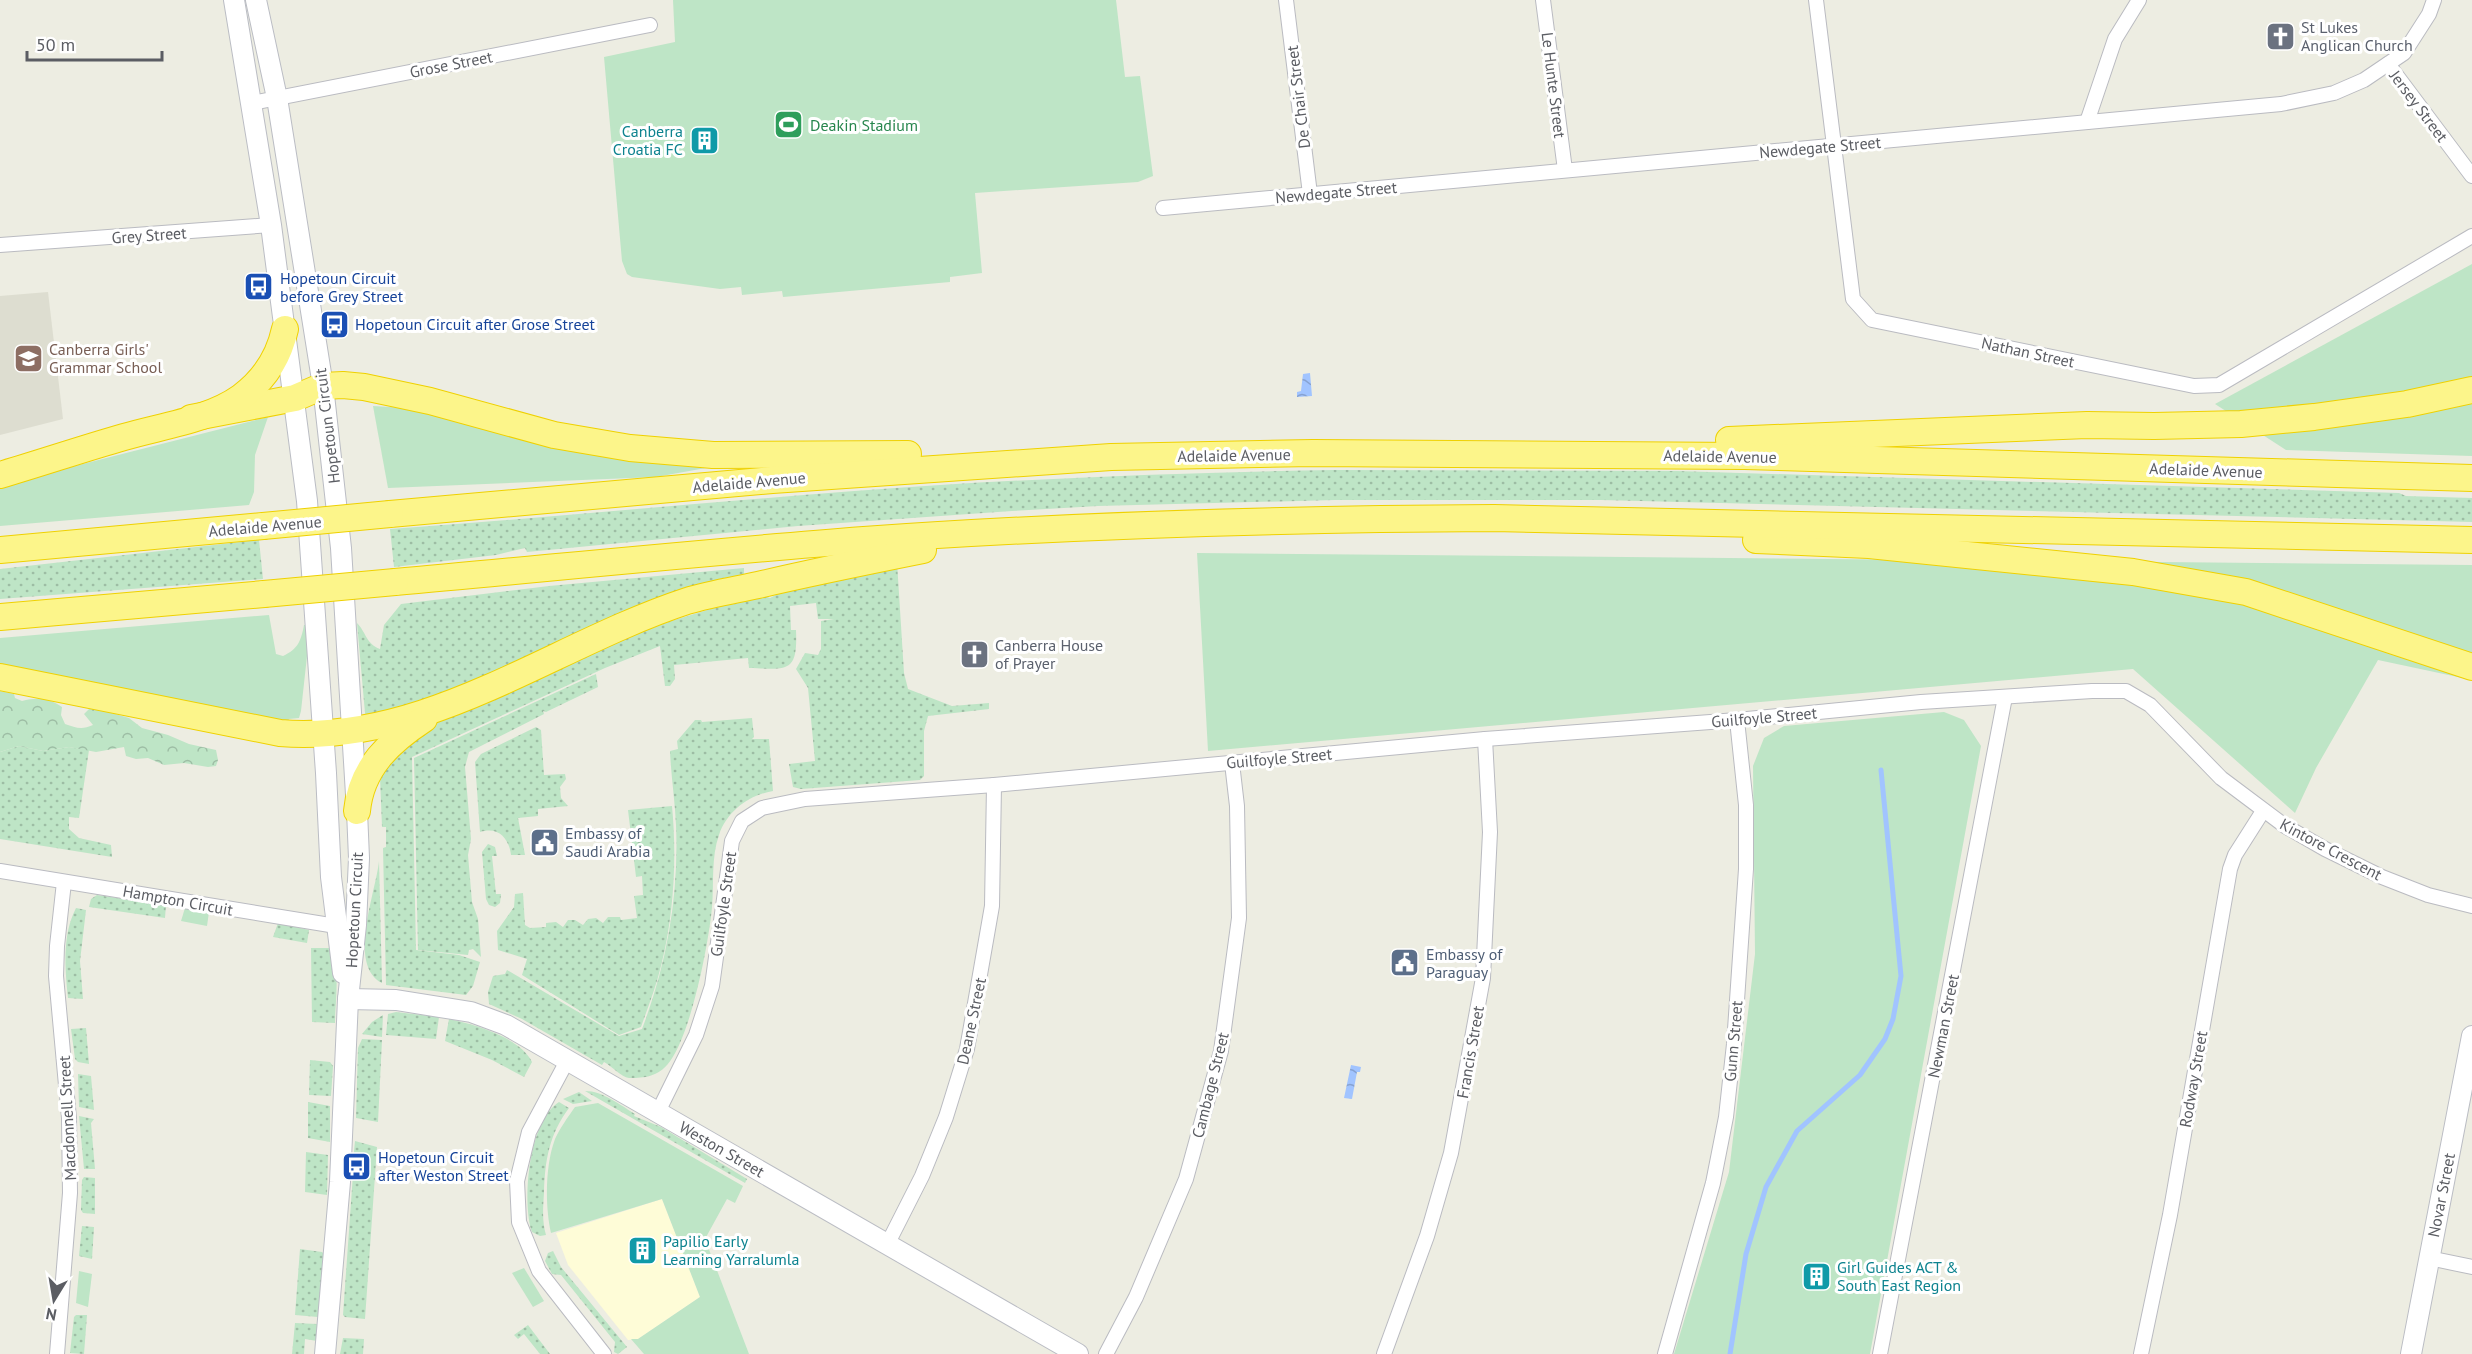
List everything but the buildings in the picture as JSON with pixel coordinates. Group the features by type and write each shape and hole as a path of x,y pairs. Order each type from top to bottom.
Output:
{"highway":[{"path":"0,475 191,418 235,401 254,386 275,359 285,329"},
{"path":"191,418 295,398 323,386 364,387 430,401 566,437 662,452 781,456 983,453 1111,458"},
{"path":"1565,454 1675,442 2086,425 2241,424 2395,406 2468,392"},
{"name":"Adelaide Avenue","path":"0,550 772,480 1111,458 1313,453 1745,456 2472,478"},
{"path":"0,617 864,540 1116,525 1373,518 1618,520 2472,540"},
{"path":"1618,520 1701,538 1881,546 2133,572 2246,592 2472,667"},
{"path":"0,677 280,733 304,735 353,729 413,716 456,701 604,634 688,601 851,564 1029,530"},
{"path":"357,812 361,786 378,758 404,733 456,701"}],"main road":[{"name":"Hopetoun Circuit","path":"234,0 271,225 307,501 324,733 331,877 336,926 348,999"},
{"name":"Hopetoun Circuit","path":"256,0 278,98 323,386 341,548 353,729 359,858 356,925 348,999 340,1182 325,1354"},
{"name":"Grey Street","path":"271,225 298,222"},
{"name":"Hampton Circuit","path":"336,926 356,925"},
{"name":"Weston Street","path":"348,999 396,1000 471,1012 506,1025 1078,1354"},
{"name":"Novar Street","path":"2411,1354 2472,1036"}],"street":[{"name":"De Chair Street","path":"1286,0 1310,194"},
{"name":"Le Hunte Street","path":"1543,0 1565,170"},
{"name":"Nathan Street","path":"1816,0 1853,299 1872,320 2194,386 2219,384 2472,236"},
{"path":"2087,122 2115,39 2139,0"},
{"name":"Newdegate Street","path":"1163,208 2282,104 2334,93 2364,80 2388,64 2404,53 2429,14 2434,0"},
{"name":"Grose Street","path":"252,103 650,25"},
{"name":"Jersey Street","path":"2388,64 2472,176"},
{"name":"Grey Street","path":"0,245 271,225"},
{"name":"Guilfoyle Street","path":"658,1112 696,1035 712,986 732,841 742,821 762,808 784,802 994,785 1485,739 1737,720 1921,702 2092,691 2126,691"},
{"name":"Kintore Crescent","path":"2126,691 2150,705 2206,765 2263,811 2310,841 2382,877 2428,895 2472,906"},
{"name":"Newman Street","path":"1880,1354 2005,697"},
{"name":"Gunn Street","path":"1665,1354 1713,1183 1726,1117 1734,1044 1746,869 1746,805 1737,720"},
{"name":"Francis Street","path":"1384,1354 1427,1236 1451,1154 1483,978 1490,832 1485,739"},
{"name":"Cambage Street","path":"1106,1354 1141,1287 1186,1179 1221,1051 1239,918 1237,807 1233,763"},
{"name":"Deane Street","path":"888,1243 922,1176 946,1117 967,1049 992,906 994,785"},
{"name":"Rodway Street","path":"2141,1354 2170,1215 2230,869 2235,855 2263,811"},
{"name":"Hampton Circuit","path":"0,871 336,926"},
{"name":"Macdonnell Street","path":"57,1354 70,1193 69,1118 56,976 64,882"},
{"path":"567,1061 528,1132 517,1180 519,1222 539,1271 604,1354"},
{"path":"2429,1258 2472,1267"}],"shaded area":[{"name":"Canberra Girls' Grammar School","path":"48,292 63,419 0,435 0,296"},
{"path":"662,1199 700,1297 638,1339 628,1340 568,1265 556,1233"}],"green space":[{"name":"Deakin Stadium","path":"673,0 1116,0 1125,77 1140,76 1153,176 1138,182 975,193 982,273 950,277 950,282 783,297 782,291 742,295 741,287 720,289 632,277 627,274 622,261 604,57 675,42"},
{"path":"2472,264 2472,456 2286,450 2215,404"},
{"path":"373,406 423,409 739,462 656,477 388,488"},
{"path":"268,417 255,455 254,492 249,505 0,526 0,485"},
{"path":"1334,470 1677,471 2399,493 2406,496 2472,498 2472,522 1601,500 1335,500 1098,506 798,526 527,552 525,548 496,555 394,567 390,529 940,485 1137,475"},
{"path":"259,540 263,579 0,599 0,569"},
{"path":"1197,553 2472,565 2472,680 2378,660 2316,768 2295,813 2133,669 1208,751"},
{"path":"897,562 904,673 908,689 952,706 989,703 989,709 928,716 924,731 924,776 920,780 801,789 793,787 789,764 815,761 808,688 796,669 805,653 818,655 821,649 821,621 834,619 818,619 816,603 790,606 791,630 796,630 795,655 788,666 781,668 749,668 748,658 674,665 675,679 670,686 665,686 660,646 605,668 412,757 416,950 459,955 480,962 473,986 466,995 386,985 383,848 386,847 386,827 382,827 380,777 382,769 425,728 621,640 671,621 760,594 770,598 799,583"},
{"path":"744,568 744,576 428,702 366,716 357,623 369,641 380,649 384,625 401,604 549,586"},
{"path":"269,615 276,654 283,656 295,647 300,640 304,625 307,625 307,656 301,711 299,718 289,719 288,722 0,673 0,638"},
{"path":"596,674 598,687 546,712 543,711 544,714 469,752 465,767 471,839 468,855 472,902 478,919 481,957 473,949 469,950 468,955 418,950 414,758"},
{"path":"0,691 14,694 15,698 22,701 43,699 57,704 62,707 61,715 65,724 76,727 86,728 93,725 84,714 91,707 129,718 142,728 189,744 216,750 218,760 216,766 208,767 184,763 164,765 148,758 136,759 126,756 124,747 96,752 69,747 43,751 19,746 0,752"},
{"path":"1944,712 1964,720 1981,746 1870,1354 1674,1354 1729,1172 1755,954 1753,766 1764,738 1784,726"},
{"path":"752,718 754,737 752,739 769,739 773,791 747,800 727,819 719,835 716,843 713,898 703,966 691,1014 675,1053 667,1065 658,1073 648,1076 626,1077 604,1062 602,1065 522,1019 489,1004 488,992 493,976 505,974 507,970 619,1036 642,1029 665,954 673,903 676,825 670,751 678,749 677,741 695,720 702,722"},
{"path":"536,727 541,730 544,775 565,774 566,779 560,787 561,798 568,806 538,809 538,816 518,818 525,855 511,855 508,843 502,835 492,831 480,832 475,762 481,754"},
{"path":"19,746 43,751 69,747 89,750 79,818 69,817 69,829 79,838 111,845 112,857 0,839 0,752"},
{"path":"672,806 673,886 669,927 661,966 641,1027 619,1035 522,975 527,959 498,950 497,931 514,907 515,894 523,893 525,925 530,928 546,927 546,923 556,922 563,927 568,920 575,920 583,925 588,919 596,918 603,923 608,917 620,917 621,920 637,918 634,896 643,895 642,876 636,877 628,810"},
{"path":"488,844 495,847 497,856 492,856 496,894 501,894 500,903 495,907 489,905 486,899 482,852"},
{"path":"379,861 382,983 372,974 366,961 365,945 366,927"},
{"path":"97,895 166,905 165,918 89,907 91,899"},
{"path":"76,908 86,910 80,961 83,999 68,998 66,975 68,929"},
{"path":"185,908 209,912 207,926 181,921"},
{"path":"278,923 309,930 307,943 273,937"},
{"path":"311,948 330,948 333,955 337,984 335,1023 312,1022"},
{"path":"396,1012 439,1017 436,1039 386,1035 388,1014"},
{"path":"383,1015 382,1037 362,1034 372,1022"},
{"path":"449,1019 496,1033 518,1046 532,1062 524,1077 492,1060 445,1041"},
{"path":"86,1028 89,1064 78,1062 75,1059 71,1029"},
{"path":"362,1039 382,1040 378,1122 356,1118 358,1048"},
{"path":"310,1060 330,1062 333,1066 331,1096 309,1095"},
{"path":"78,1074 91,1076 94,1110 79,1107"},
{"path":"585,1091 605,1096 635,1114 634,1116 661,1127 747,1179 745,1183"},
{"path":"579,1092 592,1101 573,1104 563,1099"},
{"path":"308,1102 330,1106 330,1142 308,1138"},
{"path":"559,1102 569,1108 549,1148 543,1204 546,1235 540,1236 532,1232 529,1219 530,1163 540,1127 549,1112"},
{"path":"598,1103 743,1186 735,1203 727,1199 705,1239 749,1354 644,1354 631,1339 638,1339 700,1297 662,1199 551,1233 547,1186 549,1161 555,1139 575,1107"},
{"path":"79,1116 94,1119 91,1123 95,1169 84,1169"},
{"path":"355,1141 377,1147 365,1319 343,1315 353,1174 357,1174 358,1162 353,1161"},
{"path":"306,1152 328,1155 327,1195 305,1192"},
{"path":"84,1177 95,1178 95,1214 83,1213 81,1210"},
{"path":"82,1226 94,1227 92,1259 79,1256"},
{"path":"300,1249 324,1254 318,1317 295,1315"},
{"path":"553,1251 561,1267 627,1347 618,1354 614,1352 615,1342 561,1275 552,1274 545,1261 548,1253"},
{"path":"524,1268 544,1301 533,1307 512,1273"},
{"path":"79,1271 92,1274 88,1307 76,1303"},
{"path":"76,1315 87,1315 84,1354 70,1353"},
{"path":"295,1323 317,1324 317,1341 305,1339 304,1354 292,1354"},
{"path":"528,1325 550,1354 540,1354 524,1334 518,1339 514,1335"},
{"path":"343,1338 364,1339 363,1354 340,1354"}],"water":[{"path":"1310,373 1312,396 1297,397 1297,392 1301,391 1303,374"},
{"path":"1351,1065 1361,1067 1360,1072 1357,1072 1352,1099 1344,1098"}],"waterway":[{"path":"1730,1354 1746,1254 1766,1187 1797,1131 1860,1075 1885,1039 1893,1019 1901,976 1881,770"}],"place":[{"name":"St Lukes Anglican Church","path":"2280,36"},
{"name":"Deakin Stadium","path":"789,125"},
{"name":"Canberra Croatia FC","path":"704,140"},
{"name":"Hopetoun Circuit before Grey Street","path":"259,287"},
{"name":"Hopetoun Circuit after Grose Street","path":"334,324"},
{"name":"Canberra Girls' Grammar School","path":"28,358"},
{"name":"Canberra House of Prayer","path":"974,654"},
{"name":"Embassy of Saudi Arabia","path":"544,842"},
{"name":"Embassy of Paraguay","path":"1405,963"},
{"name":"Hopetoun Circuit after Weston Street","path":"357,1166"},
{"name":"Papilio Early Learning Yarralumla","path":"642,1250"},
{"name":"Girl Guides ACT & South East Region","path":"1816,1276"}]}
